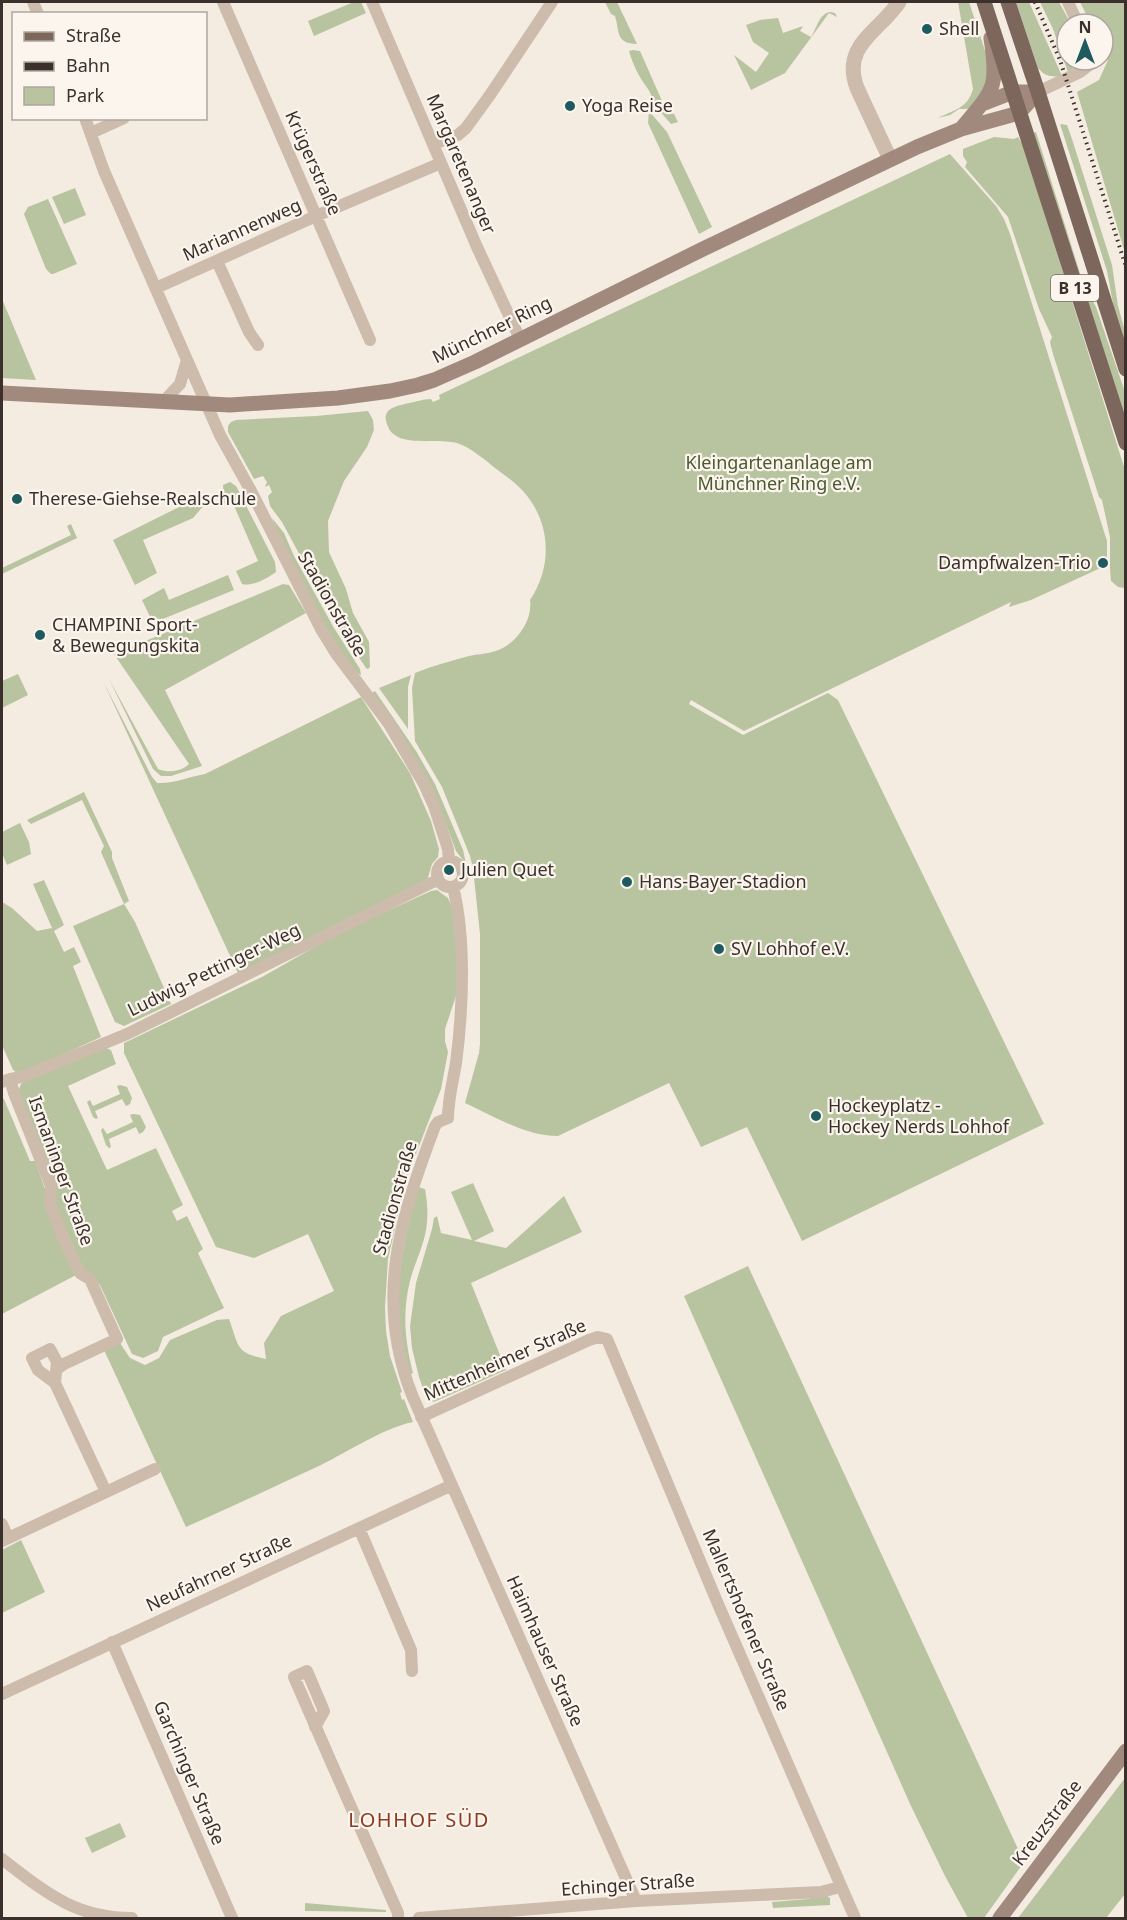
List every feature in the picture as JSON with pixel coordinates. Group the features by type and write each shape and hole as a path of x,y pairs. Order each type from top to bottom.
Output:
{"main road":[{"name":"B 13","path":"1008,2 1125,369"},
{"name":"Münchner Ring","path":"961,129 988,97 993,85 995,67 986,7"},
{"name":"B 13","path":"986,7 1125,443"},
{"name":"Münchner Ring","path":"982,104 1013,92 1038,92"},
{"path":"1019,113 1038,92"},
{"name":"Münchner Ring","path":"2,393 206,404 281,403 390,391 434,380 890,159 961,129 1019,113"},
{"name":"Kreuzstraße","path":"1000,1918 1125,1751"}],"street":[{"name":"Krügerstraße","path":"223,2 370,340"},
{"name":"Margaretenanger","path":"372,2 481,255 520,339"},
{"path":"434,144 458,135 466,128 552,2"},
{"path":"890,159 857,88 853,66 856,50 891,14 899,2"},
{"path":"1038,92 1080,72"},
{"name":"Stadionstraße","path":"86,120 108,180 220,435 321,628 337,655 389,724 424,784 434,806 448,849 449,860 459,864 463,870 461,880 453,887 459,912 462,971 456,1064 447,1118 435,1126 417,1175 402,1229 392,1281 396,1344 409,1389 421,1417"},
{"path":"91,133 120,120"},
{"name":"Mariannenweg","path":"156,288 441,163"},
{"path":"218,261 249,333 258,345"},
{"path":"163,402 180,384 187,360"},
{"path":"449,860 438,867 437,879 442,885 453,887"},
{"name":"Ludwig-Pettinger-Weg","path":"6,1080 22,1077 127,1034 437,879"},
{"name":"Ismaninger Straße","path":"6,1080 14,1093 51,1186 50,1203 63,1238 80,1273 90,1279 117,1339 64,1365 56,1377 106,1492"},
{"name":"Mittenheimer Straße","path":"421,1417 590,1340 603,1337"},
{"name":"Mallertshofener Straße","path":"603,1337 609,1343 718,1604 855,1918"},
{"name":"Haimhauser Straße","path":"421,1417 636,1901"},
{"path":"2,1524 5,1539 155,1469"},
{"name":"Neufahrner Straße","path":"2,1694 452,1485"},
{"path":"359,1528 411,1650 412,1671"},
{"name":"Garchinger Straße","path":"112,1642 232,1918"},
{"path":"315,1727 398,1913 398,1918"},
{"path":"2,1859 64,1903 100,1917 132,1918"},
{"name":"Echinger Straße","path":"419,1918 521,1915 636,1901 810,1892 840,1887"}],"green space":[{"path":"354,2 361,2 366,13 314,36 308,21"},
{"path":"605,2 617,2 637,44 622,39 615,16 611,14"},
{"path":"958,2 969,2 990,66 989,78 975,104 967,109 959,109 950,115 938,118 964,104 973,89"},
{"path":"1016,2 1029,2 1055,60 1055,72 1060,72 1062,76 1049,76 1038,68"},
{"path":"1040,2 1059,2 1064,12 1055,12 1055,35"},
{"path":"1080,2 1125,2 1125,253 1077,92 1099,80 1103,72 1115,72 1115,12 1085,12"},
{"path":"830,12 835,13 837,17 829,13 785,73 751,90 734,55 756,72 769,53 753,42 746,25 760,20 778,18 783,33 803,26 800,31 811,37 821,18"},
{"path":"629,51 640,51 666,110 674,114 678,122 671,124 654,104 632,61"},
{"path":"649,111 667,132 712,227 699,234 648,123"},
{"path":"1060,124 1067,125 1112,265 1118,306 1125,331 1125,347 1114,309 1107,271"},
{"path":"1036,132 1083,283 1096,307 1125,392 1125,423 1032,133"},
{"path":"994,137 1014,139 1018,137 1023,145 1125,470 1125,588 1118,587 1111,581 1110,537 1102,500 1099,497 1053,354 1050,342 1052,337 1039,309 1008,217 965,167 967,162 963,156 963,149"},
{"name":"Kleingartenanlage am Münchner Ring e.V.","path":"950,154 996,206 1010,234 1107,541 1107,565 1031,600 1009,607 1011,602 744,731 691,700 689,704 743,735 828,693 838,700 1044,1124 802,1241 747,1127 701,1147 669,1083 558,1136 522,1129 465,1103 480,1044 480,934 473,868 442,787 415,741 412,688 415,673 469,656 496,651 510,643 522,631 529,616 530,600 543,573 546,544 539,516 523,491 514,483 463,445 398,437 389,428 386,414 400,405 428,399 433,402 440,399 439,395"},
{"path":"75,188 86,215 64,224 52,197"},
{"path":"48,199 77,264 53,274 46,269 24,214 28,207"},
{"path":"2,299 36,380 2,378"},
{"path":"368,411 373,420 374,430 367,447 344,481 328,521 329,552 346,589 353,613 369,642 370,667 368,669 338,626 282,522 270,506 268,496 272,492 269,485 265,487 267,482 263,476 254,479 228,432 228,426 236,420"},
{"path":"230,482 236,486 275,562 276,572 246,585 242,584 236,571 258,561 232,501 224,504 223,485"},
{"path":"203,495 206,503 193,518 143,540 157,573 135,585 113,540"},
{"path":"272,518 284,533 294,556 360,669 361,675 351,667 327,631"},
{"path":"71,524 77,538 2,574 2,568 71,535 67,526"},
{"path":"228,575 234,590 153,623 142,600 164,588 169,600"},
{"path":"283,584 289,585 306,613 165,690 202,766 171,776 161,776 153,769 109,679 158,769 174,771 189,764 114,654"},
{"path":"18,674 28,695 2,708 2,681"},
{"path":"411,675 408,687 408,729 379,688"},
{"path":"104,683 157,783 205,774 361,697 410,773 431,821 439,849 438,857 432,864 427,881 238,973"},
{"path":"375,691 416,751 435,784 463,850 466,864 456,851 433,790 372,693"},
{"path":"84,792 112,852 112,858 129,901 124,904 101,852 104,846 82,800 31,824 27,820"},
{"path":"20,823 29,842 31,854 7,865 2,853 2,832"},
{"path":"44,880 64,925 54,931 64,952 74,947 81,962 73,966 101,1037 22,1073 17,1073 13,1070 2,1045 2,902 37,931 52,928 33,884"},
{"path":"437,890 448,898 453,910 457,962 456,996 445,1029 448,1052 441,1089 406,1180 388,1259 385,1307 390,1356 402,1392 400,1393 402,1400 404,1399 413,1422 379,1435 321,1465 186,1527 104,1350 120,1343 130,1358 145,1365 159,1358 170,1340 217,1320 229,1319 237,1342 243,1351 266,1359 264,1343 281,1316 334,1291 308,1234 254,1258 216,1247 124,1053 124,1043 262,977 341,932"},
{"path":"124,904 135,922 171,1004 124,1026 115,1022 73,926"},
{"path":"101,1046 111,1050 116,1064 68,1086 107,1170 156,1148 183,1205 172,1211 177,1221 187,1216 203,1249 198,1253 224,1308 163,1337 158,1351 143,1358 132,1354 100,1285 83,1268 55,1206 18,1092 25,1081"},
{"path":"117,1086 127,1087 132,1098 130,1104 126,1106 122,1099 95,1111 98,1118 93,1117 87,1102 90,1100 93,1106 120,1094"},
{"path":"2,1098 30,1161 35,1161 76,1275 2,1314"},
{"path":"130,1115 140,1115 146,1127 143,1132 139,1134 136,1127 109,1139 111,1147 109,1148 101,1130 103,1128 107,1134 133,1122"},
{"path":"473,1183 494,1231 474,1241 506,1248 564,1196 582,1232 471,1283 506,1370 434,1402 426,1397 412,1348 410,1326 416,1283 434,1218 437,1216 441,1233 472,1240 451,1192"},
{"path":"418,1187 425,1189 427,1218 425,1237 410,1281 406,1304 406,1338 413,1373 409,1375 402,1349 398,1296 405,1242"},
{"path":"748,1266 1024,1862 984,1918 968,1918 911,1806 684,1296"},
{"path":"21,1540 45,1592 2,1613 2,1550"},
{"path":"1125,1778 1125,1894 1106,1918 1018,1918"},
{"path":"120,1823 126,1837 92,1853 85,1838"},
{"path":"813,1896 827,1896 830,1898 830,1905 773,1908 772,1902 809,1899"},
{"path":"305,1903 386,1910 386,1912 305,1911"}],"railway":[{"path":"1035,2 1060,60 1126,267"}],"place":[{"name":"Shell","path":"927,29"},
{"name":"Yoga Reise","path":"570,106"},
{"name":"Therese-Giehse-Realschule","path":"17,499"},
{"name":"Dampfwalzen-Trio","path":"1103,563"},
{"name":"CHAMPINI Sport- & Bewegungskita","path":"40,635"},
{"name":"Julien Quet","path":"449,870"},
{"name":"Hans-Bayer-Stadion","path":"627,882"},
{"name":"SV Lohhof e.V.","path":"719,949"},
{"name":"Hockeyplatz - Hockey Nerds Lohhof","path":"816,1116"}],"district":[{"name":"LOHHOF SÜD","path":"419,1820"}]}
